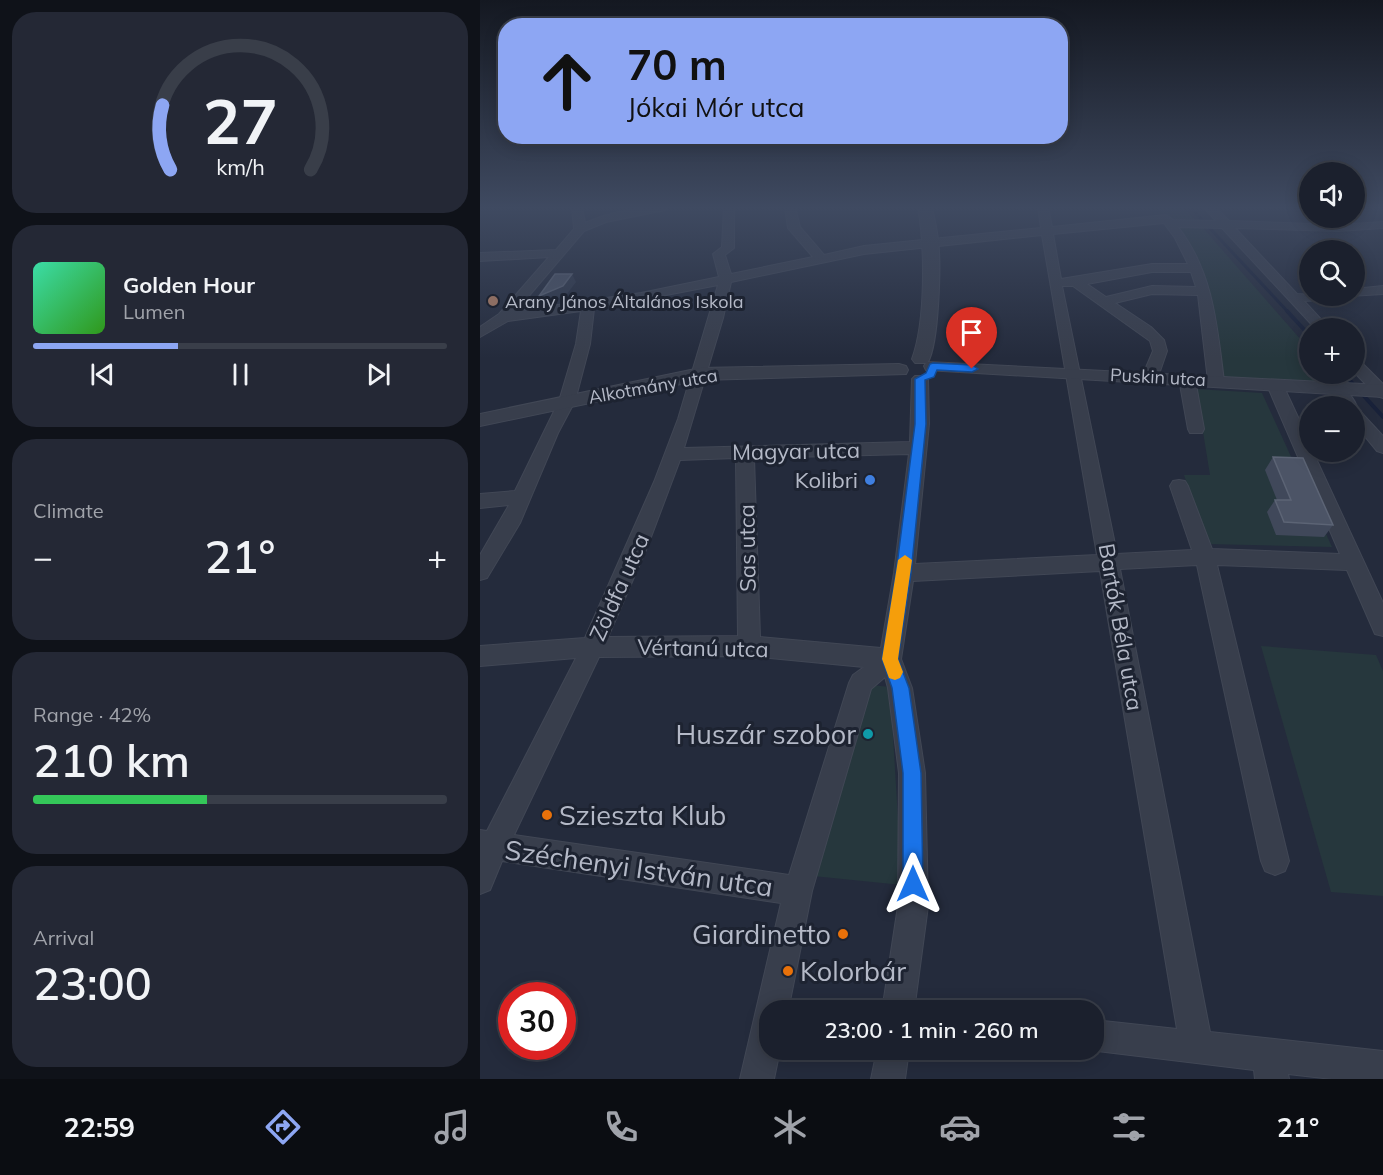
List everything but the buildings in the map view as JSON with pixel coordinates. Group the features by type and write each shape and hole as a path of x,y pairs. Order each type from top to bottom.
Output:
{"street":[{"path":"480,333 504,317 555,257"},
{"path":"720,257 725,281"},
{"path":"504,317 588,306 725,281 829,257"},
{"path":"900,1000 913,906 912,773 900,688 890,659 904,573 921,424 930,257"},
{"name":"Bartók Béla utca","path":"1057,257 1066,283 1074,373 1196,1047"},
{"path":"1192,257 1204,291 1216,381"},
{"path":"1254,257 1312,318"},
{"path":"1066,283 1152,268 1197,268"},
{"name":"Zöldfa utca","path":"480,880 487,845 593,647 639,545 674,454 700,374 725,281"},
{"path":"1066,283 1105,301 1157,340 1160,351 1150,376"},
{"path":"1105,301 1152,290 1204,291"},
{"path":"1365,292 1383,290"},
{"path":"1293,298 1299,298"},
{"path":"480,572 523,497 550,433 567,401 582,344 588,306"},
{"name":"Alkotmány utca","path":"480,420 700,374 899,370 906,377 925,368"},
{"name":"Puskin utca","path":"925,368 1150,376 1381,391"},
{"path":"1365,374 1381,391"},
{"path":"1187,379 1196,429"},
{"path":"1275,385 1383,627"},
{"path":"1337,388 1343,396"},
{"path":"1365,425 1383,447"},
{"name":"Magyar utca","path":"674,454 918,448"},
{"name":"Sas utca","path":"745,451 749,646"},
{"path":"1179,486 1205,557 1275,861"},
{"path":"480,501 523,497"},
{"path":"904,573 1109,564 1205,557 1354,562"},
{"name":"Vértanú utca","path":"480,656 593,647 749,646 890,659"},
{"path":"774,1000 798,891 861,683 890,659"},
{"name":"Széchenyi István utca","path":"487,845 798,891"},
{"path":"1104,1037 1196,1047 1269,1067 1383,1068"},
{"path":"757,1079 761,1060"},
{"path":"888,1079 891,1060"}],"shaded area":[{"path":"1187,257 1229,257 1299,338 1299,383 1220,378 1212,315"},
{"path":"1312,384 1340,384 1342,386"},
{"path":"1196,389 1262,393 1332,547 1208,544 1184,475 1210,475"},
{"path":"1261,646 1376,655 1383,671 1383,896 1331,892"},
{"path":"872,685 890,687 902,885 813,876"}],"waterway":[{"path":"1237,257 1289,313"},
{"path":"1287,311 1299,324"},
{"path":"1353,384 1383,417"}],"slow traffic":[{"path":"895,672 890,659 905,560"}],"place":[{"name":"Arany János Általános Iskola","path":"493,301"},
{"name":"Kolibri","path":"870,480"},
{"name":"Huszár szobor","path":"868,734"},
{"name":"Szieszta Klub","path":"547,815"},
{"name":"Giardinetto","path":"843,934"},
{"name":"Kolorbár","path":"788,971"}],"route":[{"path":"913,884 912,773 900,688 890,659 904,573 921,424 920,379 930,375 933,372 933,366 972,369"}]}
